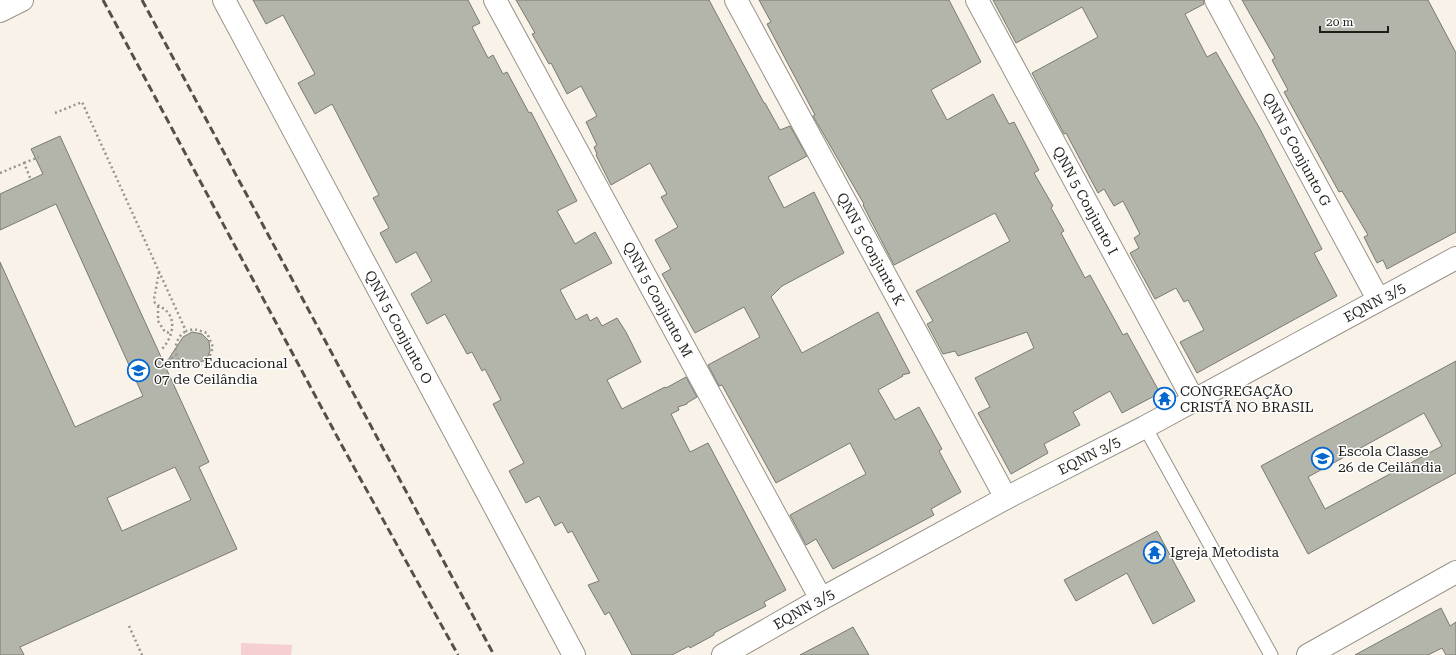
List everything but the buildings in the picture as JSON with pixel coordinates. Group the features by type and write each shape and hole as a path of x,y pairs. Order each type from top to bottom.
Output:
{"street":[{"path":"0,11 22,0"},
{"name":"QNN 5 Conjunto O","path":"224,0 574,655"},
{"name":"QNN 5 Conjunto M","path":"494,0 821,599"},
{"name":"QNN 5 Conjunto K","path":"736,0 1006,498"},
{"name":"QNN 5 Conjunto I","path":"977,0 1194,401"},
{"name":"QNN 5 Conjunto G","path":"1216,0 1378,299"},
{"name":"EQNN 3/5","path":"723,655 821,599 1006,498 1194,401 1378,299 1456,258"},
{"path":"1319,652 1456,572"}],"lane":[{"path":"1145,427 1272,655"}],"path":[{"path":"55,113 82,102 186,331"},
{"path":"0,174 39,156"},
{"path":"24,163 31,180"},
{"path":"159,272 154,299 155,303 170,315 171,333 167,344 162,349"},
{"path":"158,306 158,321 165,332 171,333"},
{"path":"194,329 207,333 213,347 208,361 194,366 178,360 175,348 180,335 186,331 194,329"},
{"path":"167,361 176,356"},
{"path":"129,626 142,655"}],"shaded area":[{"path":"241,643 292,645 291,655 241,655"}],"railway":[{"path":"103,0 340,442 458,655"},
{"path":"142,0 494,655"}],"place":[{"name":"Centro Educacional 07 de Ceilândia","path":"138,371"},
{"name":"CONGREGAÇÃO CRISTÃ NO BRASIL","path":"1164,399"},
{"name":"Escola Classe 26 de Ceilândia","path":"1322,459"},
{"name":"Igreja Metodista","path":"1155,552"}]}
